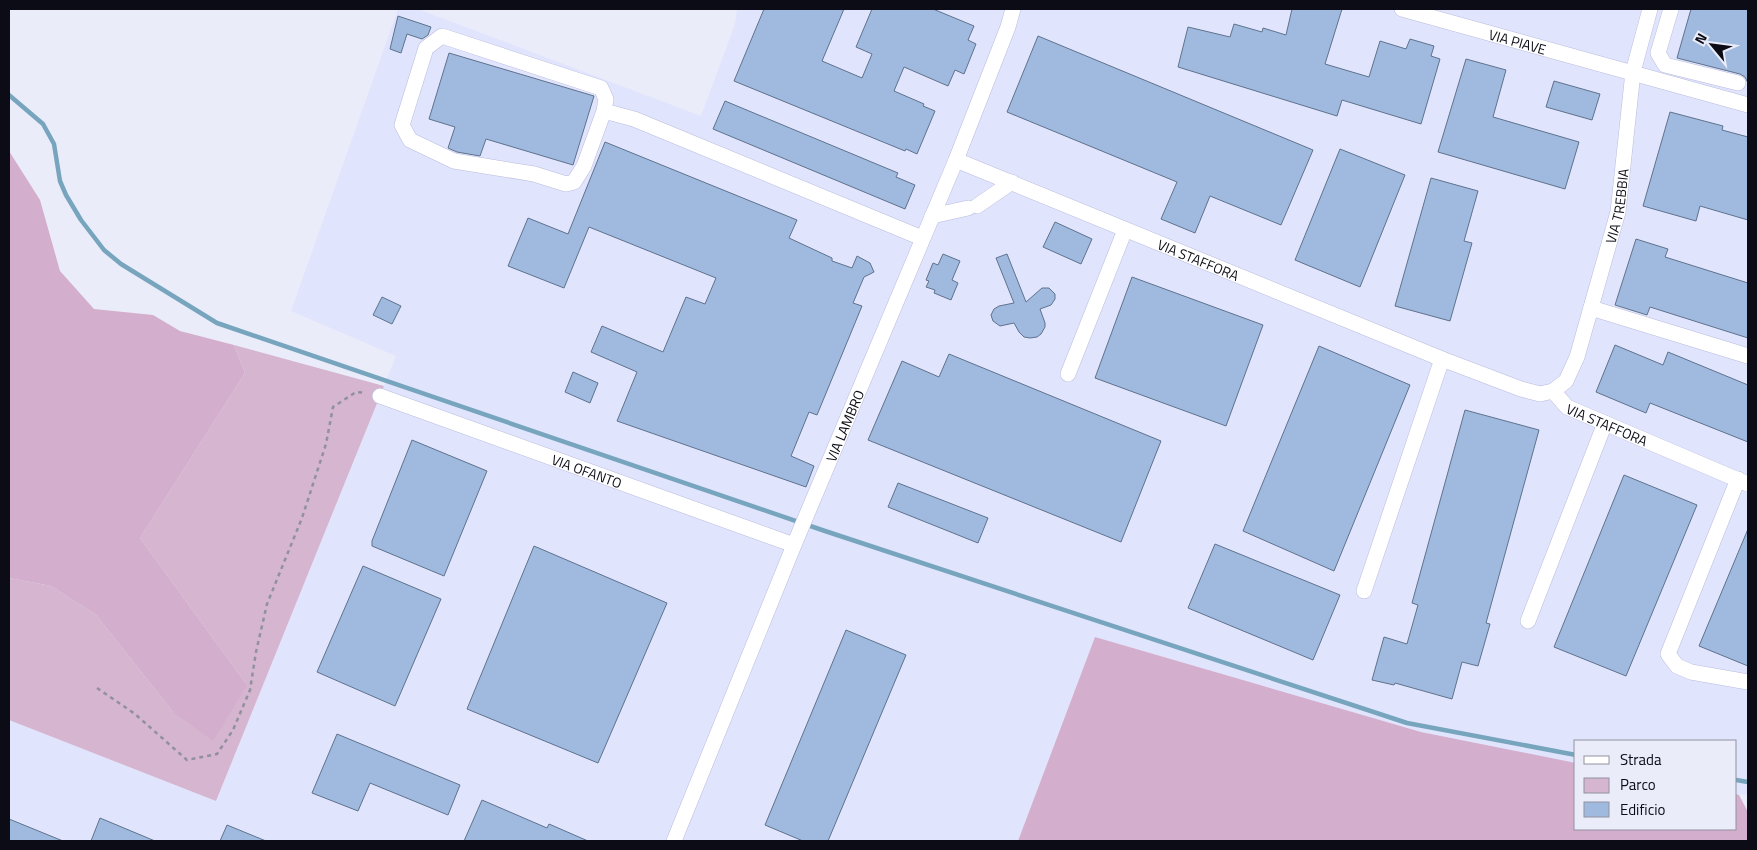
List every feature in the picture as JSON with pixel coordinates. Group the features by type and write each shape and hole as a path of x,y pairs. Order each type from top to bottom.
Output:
{"street":[{"name":"VIA LAMBRO","path":"674,841 796,541 956,160 1008,27 1013,9"},
{"name":"VIA PIAVE","path":"1402,9 1748,105"},
{"name":"VIA TREBBIA","path":"1553,391 1566,381 1577,357 1618,212 1633,72 1650,9"},
{"path":"1671,9 1658,54 1665,65 1738,83"},
{"path":"442,36 602,88 606,99 604,111 584,166 574,182 566,184 534,174 454,161 410,140 402,125 426,48 442,36"},
{"path":"604,111 634,119 922,238"},
{"name":"VIA STAFFORA","path":"956,160 1442,359 1521,389 1540,394 1553,391 1567,407 1743,482"},
{"path":"932,216 973,207 1012,182"},
{"path":"1068,374 1125,230"},
{"path":"1591,308 1748,356"},
{"path":"1364,591 1442,359"},
{"name":"VIA OFANTO","path":"380,396 796,541"},
{"path":"1528,621 1605,424"},
{"path":"1743,482 1668,654 1677,666 1691,672 1748,682"}],"path":[{"path":"97,688 135,714 187,760 217,754 233,730 250,690 267,604 305,509 326,444 333,407 356,392 380,396"}],"shaded area":[{"path":"398,9 418,9 701,116 735,24 737,9 1748,9 1748,795 1737,794 1737,740 1574,740 1574,763 1421,732 1095,637 1018,841 9,841 9,720 216,801 396,356 291,311"},
{"path":"9,151 40,200 60,271 94,309 153,315 180,331 234,345 245,373 140,538 247,685 213,741 173,712 96,615 51,586 9,578"},
{"path":"1095,637 1421,732 1574,763 1574,830 1737,830 1737,794 1748,812 1748,841 1018,841"}],"green space":[{"path":"234,345 384,386 216,801 9,720 9,578 51,586 96,615 173,712 247,685 140,538 245,373"}],"building":[{"path":"764,9 844,9 822,61 862,78 872,54 856,47 872,9 933,9 974,26 968,40 976,44 964,74 955,70 948,86 904,67 894,91 935,111 917,154 906,149 905,151 734,81"},
{"path":"1292,9 1342,9 1325,64 1369,77 1380,41 1406,49 1410,39 1434,46 1431,56 1440,59 1421,124 1342,100 1337,116 1178,67 1188,27 1230,37 1234,24 1262,32 1263,28 1286,35"},
{"path":"1691,9 1748,9 1748,83 1745,77 1740,74 1677,58"},
{"path":"398,16 431,27 428,35 422,39 407,34 401,53 390,49"},
{"path":"1038,36 1313,150 1281,225 1210,196 1195,233 1161,219 1177,182 1007,112"},
{"path":"449,53 594,96 573,165 486,139 480,156 457,152 448,148 455,127 429,119"},
{"path":"1466,59 1506,70 1493,117 1579,142 1565,189 1438,152"},
{"path":"1554,81 1600,94 1592,120 1546,107"},
{"path":"725,101 898,173 896,177 915,185 905,209 713,129"},
{"path":"1670,112 1723,126 1722,130 1748,137 1748,220 1700,206 1696,221 1643,206"},
{"path":"605,142 797,220 789,238 832,258 832,261 852,268 857,256 870,263 874,272 864,277 853,303 862,306 817,415 809,412 791,456 814,466 806,487 617,421 637,372 591,352 602,326 663,352 686,297 705,304 716,278 589,227 564,288 508,266 528,218 568,234"},
{"path":"1340,149 1405,175 1360,287 1295,260"},
{"path":"1431,178 1478,191 1464,241 1472,243 1450,321 1395,306"},
{"path":"1055,222 1092,239 1081,264 1043,247"},
{"path":"1636,239 1668,249 1665,257 1748,283 1748,338 1650,307 1647,315 1615,305"},
{"path":"943,254 960,261 952,280 958,283 951,300 934,293 935,290 926,287 929,281 926,280 933,263 938,265"},
{"path":"1007,254 1026,302 1042,288 1049,288 1055,294 1055,299 1051,305 1040,309 1045,327 1037,337 1024,337 1014,323 1000,326 993,321 991,315 994,309 1014,303 996,258"},
{"path":"1132,277 1263,325 1226,426 1095,378"},
{"path":"382,297 401,306 392,324 373,315"},
{"path":"1615,345 1663,365 1668,352 1748,385 1748,442 1650,403 1646,413 1596,392"},
{"path":"1319,346 1410,385 1334,571 1243,531"},
{"path":"949,354 1161,441 1121,542 868,440 902,361 939,377"},
{"path":"573,372 598,383 590,403 565,392"},
{"path":"1465,410 1539,430 1486,623 1490,624 1478,666 1462,662 1452,699 1395,683 1394,685 1372,680 1384,637 1407,644 1418,605 1412,603"},
{"path":"412,440 487,471 444,576 372,546 372,541"},
{"path":"1624,475 1697,505 1626,676 1554,647"},
{"path":"898,483 988,518 978,543 888,507"},
{"path":"1748,529 1748,666 1699,646"},
{"path":"1215,544 1340,595 1313,660 1188,608"},
{"path":"534,546 667,603 598,763 467,709"},
{"path":"363,566 441,599 395,706 317,672"},
{"path":"846,630 906,655 828,841 803,841 765,825"},
{"path":"337,734 460,785 448,815 370,783 358,811 312,793"},
{"path":"482,800 547,828 549,824 588,841 464,841"},
{"path":"100,818 155,841 91,841"},
{"path":"9,819 63,841 9,841"},
{"path":"227,825 266,841 220,841"}],"waterway":[{"path":"9,95 43,124 54,144 60,181 66,195 81,220 104,250 121,264 217,323 825,531 1407,723 1574,755"},
{"path":"1737,780 1748,782"}]}
